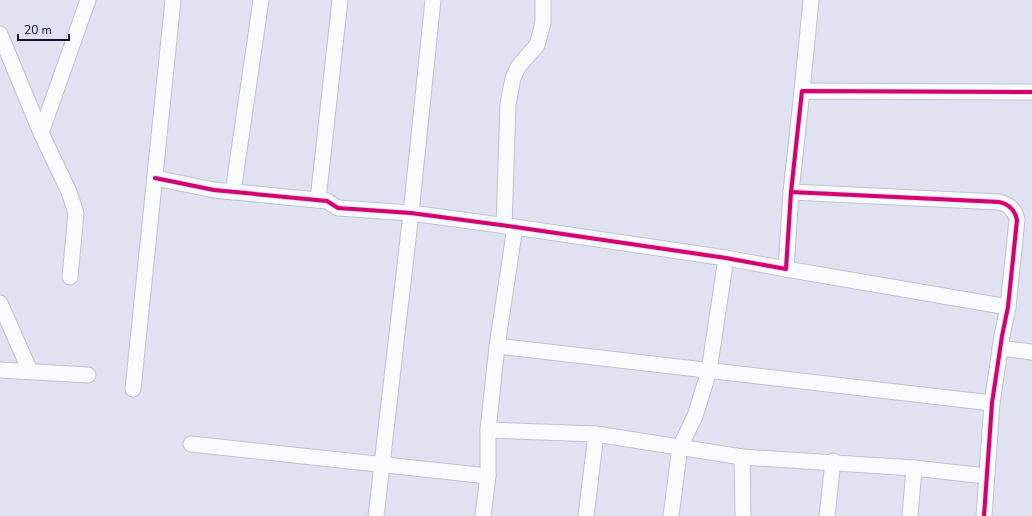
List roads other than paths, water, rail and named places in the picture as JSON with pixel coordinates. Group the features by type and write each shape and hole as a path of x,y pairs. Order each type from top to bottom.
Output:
{"street":[{"path":"41,133 88,0"},
{"path":"133,389 173,0"},
{"path":"233,192 261,0"},
{"path":"318,200 340,0"},
{"path":"376,516 411,213 433,0"},
{"path":"483,516 488,476 488,430 509,226 508,104 513,78 518,67 531,55 537,45 543,23 543,0"},
{"path":"786,269 791,192 811,0"},
{"path":"0,34 41,133 69,192 76,213 70,277"},
{"path":"802,91 1032,92"},
{"path":"155,178 214,190 327,201 338,208 411,213 726,258 1008,307"},
{"path":"791,192 999,202 1006,204 1016,213 1017,220 1008,307 992,403 984,516"},
{"path":"672,516 680,447 695,416 709,371 726,258"},
{"path":"0,303 30,371"},
{"path":"497,346 992,403"},
{"path":"1000,348 1032,352"},
{"path":"0,370 88,375"},
{"path":"488,430 596,434 742,457 914,468 986,476"},
{"path":"586,516 596,434"},
{"path":"191,444 488,476"},
{"path":"742,457 743,516"},
{"path":"828,516 833,462"},
{"path":"910,516 914,468"}]}
